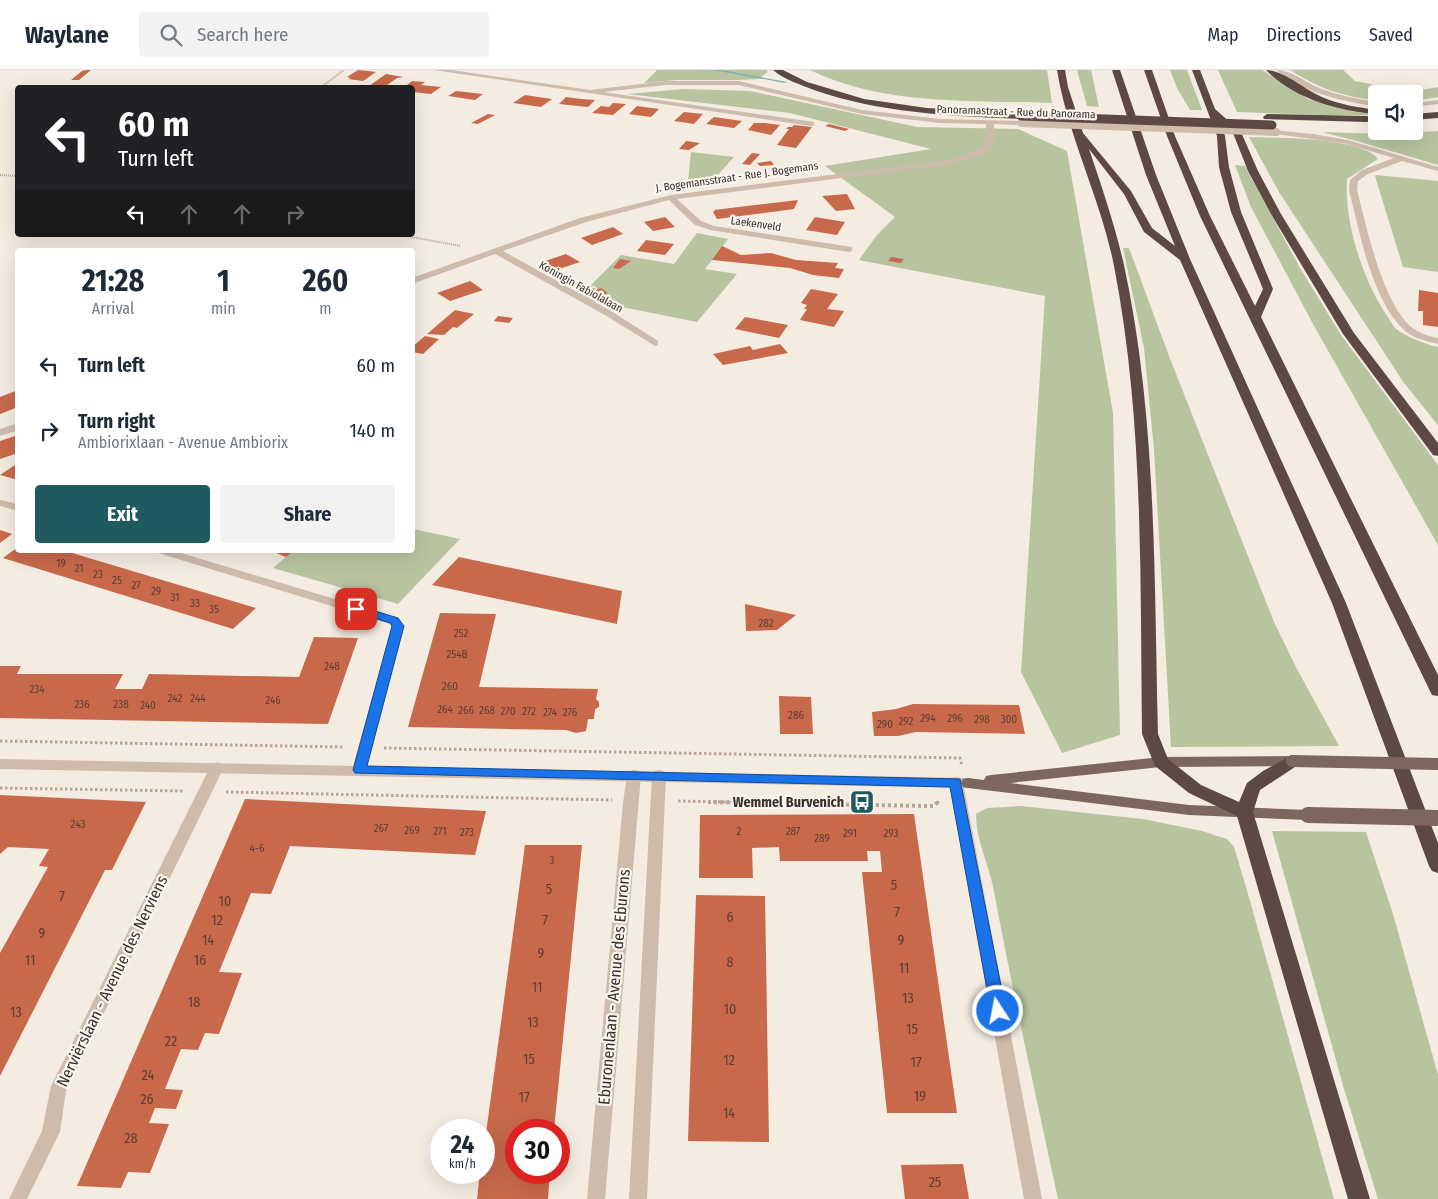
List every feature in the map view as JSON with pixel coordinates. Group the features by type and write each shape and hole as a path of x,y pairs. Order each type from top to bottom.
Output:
{"highway":[{"path":"777,70 811,86 864,100 939,111 1021,116 1272,125 1368,123"},
{"path":"1061,70 1064,87 1118,265 1133,351 1143,464 1150,734 1161,762 1195,789 1244,812"},
{"path":"1116,70 1151,175 1185,259 1340,603 1438,866"},
{"path":"1148,70 1171,136 1205,216 1438,691"},
{"path":"1196,70 1221,136 1224,167 1236,212 1268,288 1255,317"},
{"path":"1270,70 1311,97 1349,109 1368,111"},
{"path":"831,83 901,99 1021,116"},
{"path":"1212,112 1236,132 1253,171 1276,214 1348,334 1438,452"},
{"path":"1423,125 1438,124"},
{"path":"1079,132 1128,193 1148,230 1185,259"},
{"path":"1292,761 1269,774 1253,787 1244,812 1359,1199"}],"main road":[{"path":"961,788 1161,762 1292,761 1438,764"},
{"path":"961,788 1189,810 1438,818"}],"street":[{"path":"437,70 593,91 810,124"},
{"path":"1279,70 1309,87 1330,95 1368,102"},
{"name":"Panoramastraat - Rue du Panorama","path":"593,91 666,83 739,83 862,112 940,121 990,122 1021,116"},
{"path":"1423,103 1438,102"},
{"name":"J. Bogemansstraat - Rue J. Bogemans","path":"415,280 583,220 671,196 951,162 978,153 989,146 991,136 990,122"},
{"path":"1272,125 1313,136 1348,142 1438,169"},
{"path":"1402,158 1360,174 1354,180 1353,190 1376,272 1388,300 1407,328 1420,336 1438,341"},
{"name":"Laekenveld","path":"671,196 698,223 713,228 849,249"},
{"name":"Koningin Fabiolalaan","path":"496,251 608,313 655,343"},
{"path":"0,433 15,427"},
{"path":"0,503 15,507"},
{"path":"169,553 394,621 398,626 359,770"},
{"path":"0,764 659,775 961,788 1033,1199"},
{"name":"Nerviërslaan - Avenue des Nerviens","path":"18,1199 51,1132 57,1091 217,767"},
{"name":"Eburonenlaan - Avenue des Eburons","path":"596,1199 630,800 634,775"},
{"path":"638,1199 659,775"}],"path":[{"path":"324,85 344,70"},
{"path":"0,176 15,176"},
{"path":"410,237 449,245 496,251"},
{"path":"0,741 960,758 961,788 941,798 933,806 658,800"},
{"path":"0,788 630,800"}],"green space":[{"path":"657,70 766,70 768,72 758,79 677,80 644,83"},
{"path":"810,70 1047,70 1052,103 960,101 898,95 838,82"},
{"path":"1077,70 1091,70 1099,107 1087,106"},
{"path":"1170,70 1187,70 1202,110 1190,110 1177,88"},
{"path":"1218,70 1262,70 1308,99 1368,115 1324,115 1237,112"},
{"path":"1290,70 1343,70 1355,81 1375,85 1368,85 1368,99 1342,94 1310,82"},
{"path":"1438,87 1438,97 1423,100 1423,90"},
{"path":"684,89 750,91 917,127 1018,129 1067,151 1113,413 1120,735 1062,753 1021,672 1045,296 859,260 877,235 895,217 825,166 931,149 790,113 627,94"},
{"path":"1438,131 1438,165 1324,132 1368,134 1368,140 1423,140 1423,132"},
{"path":"1249,137 1318,140 1355,146 1369,152 1378,159 1347,179 1347,196 1352,232 1370,286 1396,329 1410,337 1438,347 1438,425 1404,383 1279,192"},
{"path":"691,152 734,157 716,177 688,181"},
{"path":"1235,165 1245,166 1300,268 1341,335 1438,465 1438,545 1313,324 1251,207"},
{"path":"1376,175 1438,181 1438,272 1403,267"},
{"path":"697,233 728,239 705,269 737,274 697,322 592,301 580,296 621,255 674,264"},
{"path":"1123,248 1129,248 1169,356 1274,622 1339,746 1171,747 1154,449 1144,348"},
{"path":"415,529 460,539 398,604 273,568 290,553 415,553"},
{"path":"1021,806 1143,819 1202,831 1227,839 1234,847 1334,1199 1058,1199 994,891 980,843 976,814 987,808"},
{"path":"1272,831 1366,832 1393,914 1438,1075 1438,1199 1378,1199 1344,1089"}],"building":[{"path":"91,70 79,80 71,80 82,71"},
{"path":"358,70 376,72 363,81 348,79 351,78 347,77"},
{"path":"386,74 403,77 397,78 387,85 370,85"},
{"path":"412,81 425,82 421,85 441,87 431,94 415,92 415,85 407,85"},
{"path":"456,91 483,94 475,100 448,96"},
{"path":"525,95 552,99 541,107 513,103"},
{"path":"566,97 595,100 588,107 559,104"},
{"path":"613,103 626,104 613,115 592,113 601,106 609,107"},
{"path":"637,106 659,109 651,117 629,114"},
{"path":"684,112 703,114 694,124 674,121"},
{"path":"488,114 495,115 478,124 471,123"},
{"path":"714,117 742,121 734,128 706,124"},
{"path":"754,123 780,125 771,135 748,130"},
{"path":"829,124 849,129 845,131 825,126"},
{"path":"794,125 812,127 796,148 777,145 789,129 786,129"},
{"path":"686,141 700,143 689,150 679,149"},
{"path":"752,153 760,154 750,165 742,164"},
{"path":"771,161 774,165 760,166 757,163"},
{"path":"847,194 855,209 836,211 822,196"},
{"path":"798,200 794,209 717,219 713,212 714,210"},
{"path":"665,217 675,227 653,231 644,222"},
{"path":"815,217 845,222 837,235 806,230"},
{"path":"613,227 623,234 592,245 581,238"},
{"path":"646,240 674,244 665,255 637,251"},
{"path":"722,246 741,255 771,253 796,260 838,263 835,268 844,269 839,278 813,275 790,268 712,260"},
{"path":"566,254 580,262 553,271 539,263"},
{"path":"891,257 904,259 901,263 888,261"},
{"path":"620,259 631,261 619,269 613,268"},
{"path":"470,281 483,290 450,301 437,293"},
{"path":"601,288 608,293 595,297 588,292"},
{"path":"811,289 838,294 827,309 844,311 834,327 800,320 807,309 804,309 807,305 801,303"},
{"path":"1419,290 1438,293 1438,327 1423,325 1423,311 1418,311"},
{"path":"455,310 474,314 457,328 453,327 444,335 427,334"},
{"path":"498,316 513,318 509,323 494,321"},
{"path":"745,317 788,325 779,338 735,329"},
{"path":"425,336 439,339 423,354 415,353 415,344"},
{"path":"780,344 788,353 723,365 713,354 750,346 753,350"},
{"path":"15,391 15,408 0,414 0,397"},
{"path":"15,436 15,454 0,459 0,441"},
{"path":"15,465 15,479 0,475"},
{"path":"0,530 12,534 0,543"},
{"path":"15,549 15,553 72,553 256,608 233,629 3,558"},
{"path":"276,553 291,553 286,557"},
{"path":"459,557 622,591 617,624 432,585"},
{"path":"745,604 796,615 777,630 746,631"},
{"path":"440,613 496,614 479,687 598,689 596,699 599,702 599,707 595,709 594,719 588,719 586,731 576,733 566,730 408,727"},
{"path":"314,637 358,638 328,724 0,718 0,666 21,666 17,674 123,674 115,689 142,689 149,674 299,677"},
{"path":"779,696 811,697 813,734 780,734"},
{"path":"913,704 1019,705 1025,734 916,732 898,736 874,736 872,712 896,709"},
{"path":"0,795 146,802 112,870 105,870 0,1076 0,953 48,867 39,866 49,849 8,847 0,854"},
{"path":"245,799 486,811 475,855 290,846 271,894 251,893 219,972 242,973 219,1034 205,1033 198,1050 181,1049 165,1089 183,1090 176,1109 155,1108 149,1123 169,1124 150,1173 128,1172 121,1188 77,1186"},
{"path":"914,814 957,1113 887,1113 862,872 882,872 880,851 867,851 868,861 780,861 779,847 752,848 753,878 699,878 700,815"},
{"path":"525,845 582,845 555,1119 505,1119 505,1184 549,1184 548,1199 477,1199 479,1184 495,1184 495,1119 488,1119"},
{"path":"696,895 765,896 769,1142 688,1141"},
{"path":"963,1164 969,1199 905,1199 901,1165"}],"waterway":[{"path":"715,70 785,82"}],"place":[{"name":"Wemmel Burvenich","path":"862,802"}],"route":[{"path":"356,609 394,621 398,626 359,770 956,782 998,1011"}]}
